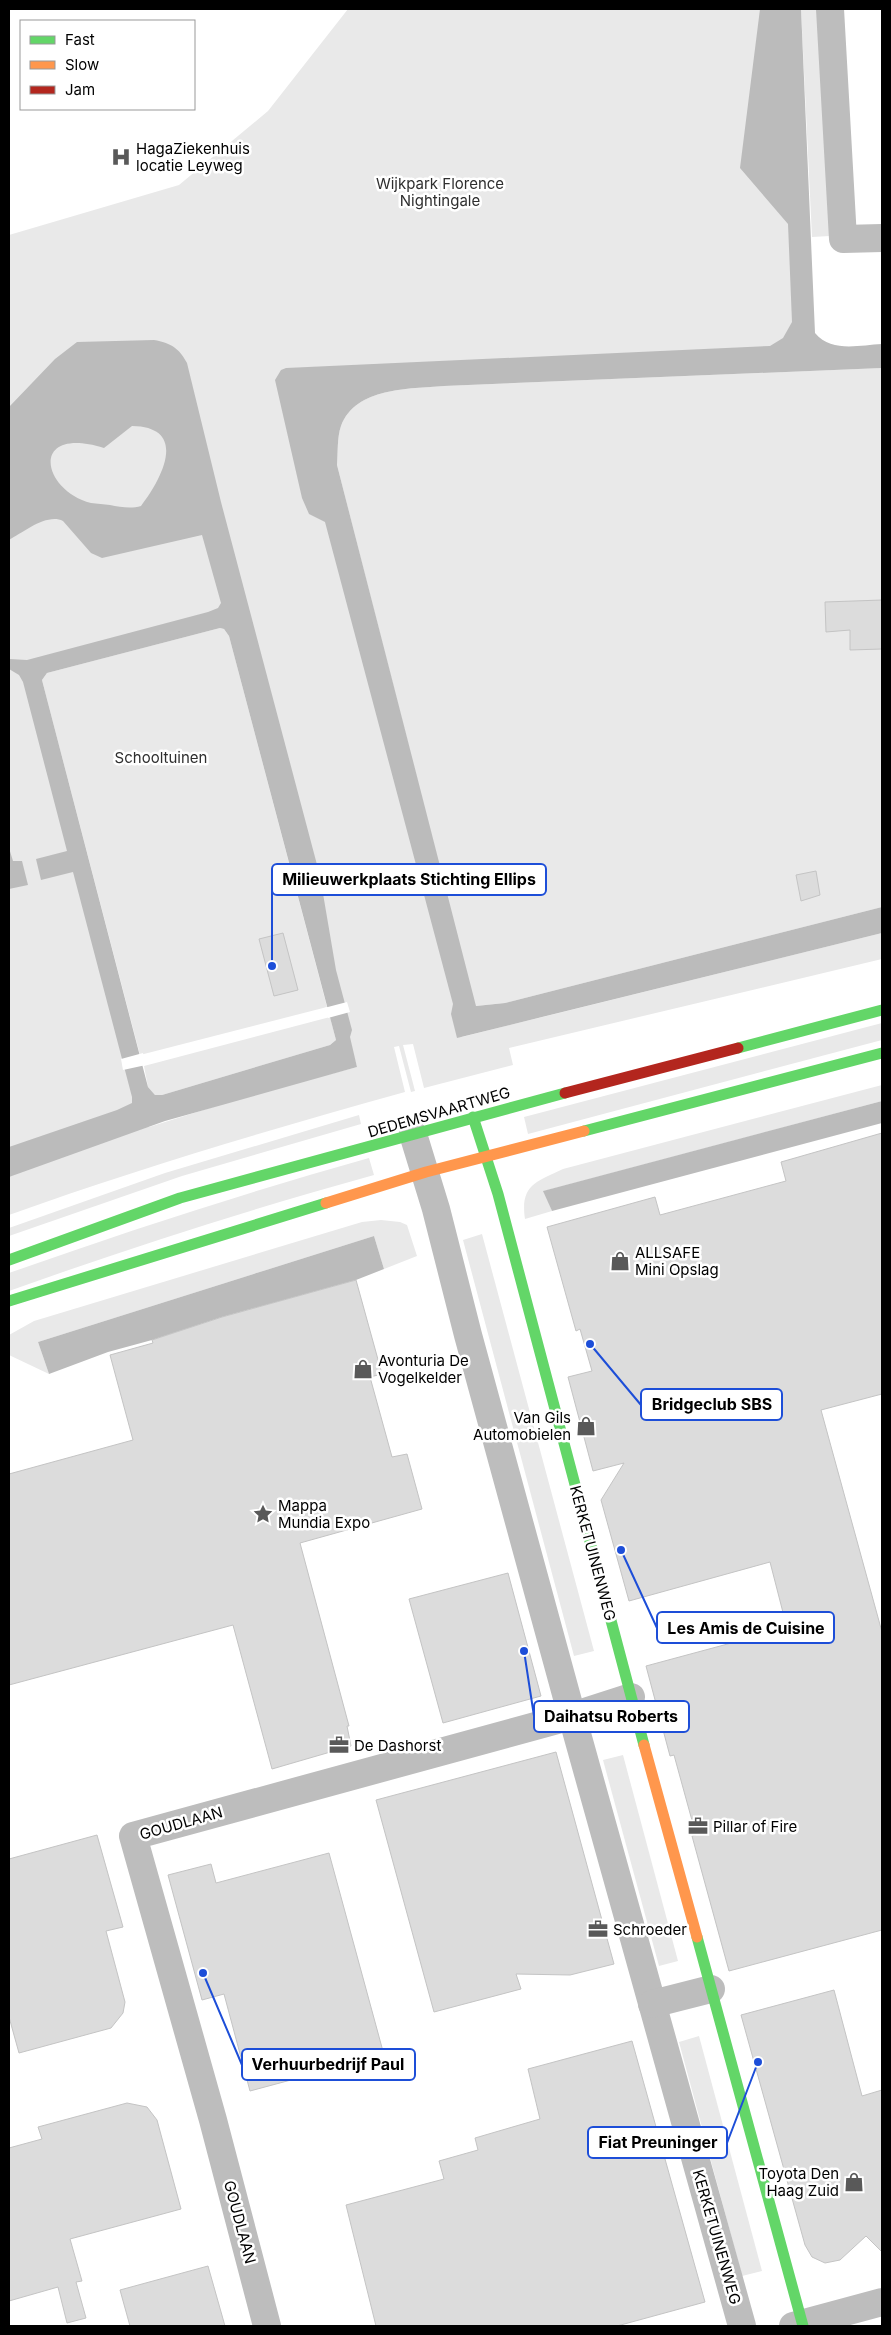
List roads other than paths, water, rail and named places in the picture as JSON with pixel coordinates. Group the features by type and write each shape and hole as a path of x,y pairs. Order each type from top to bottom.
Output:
{"main road":[{"name":"DEDEMSVAARTWEG","path":"9,1260 180,1198 472,1117 882,1010"},
{"path":"9,1301 426,1172 882,1053"},
{"name":"KERKETUINENWEG","path":"472,1117 498,1194 799,2325"}],"street":[{"path":"830,9 843,239 882,238"},
{"name":"KERKETUINENWEG","path":"413,1134 426,1172 572,1716 742,2326"},
{"name":"GOUDLAAN","path":"267,2326 213,2120 133,1836 572,1716 631,1697"},
{"path":"652,2004 711,1989"},
{"path":"799,2325 882,2302"}],"place":[{"name":"HagaZiekenhuis locatie Leyweg","path":"121,157"},
{"name":"Milieuwerkplaats Stichting Ellips","path":"272,966"},
{"name":"ALLSAFE Mini Opslag","path":"620,1261"},
{"name":"Bridgeclub SBS","path":"590,1344"},
{"name":"Avonturia De Vogelkelder","path":"363,1369"},
{"name":"Van Gils Automobielen","path":"586,1426"},
{"name":"Mappa Mundia Expo","path":"263,1514"},
{"name":"Les Amis de Cuisine","path":"621,1550"},
{"name":"Daihatsu Roberts","path":"524,1651"},
{"name":"De Dashorst","path":"339,1745"},
{"name":"Pillar of Fire","path":"698,1826"},
{"name":"Schroeder","path":"598,1929"},
{"name":"Verhuurbedrijf Paul","path":"203,1973"},
{"name":"Fiat Preuninger","path":"758,2062"},
{"name":"Toyota Den Haag Zuid","path":"854,2182"}],"park label":[{"name":"Wijkpark Florence Nightingale","path":"440,192"},
{"name":"Schooltuinen","path":"161,757"}]}
